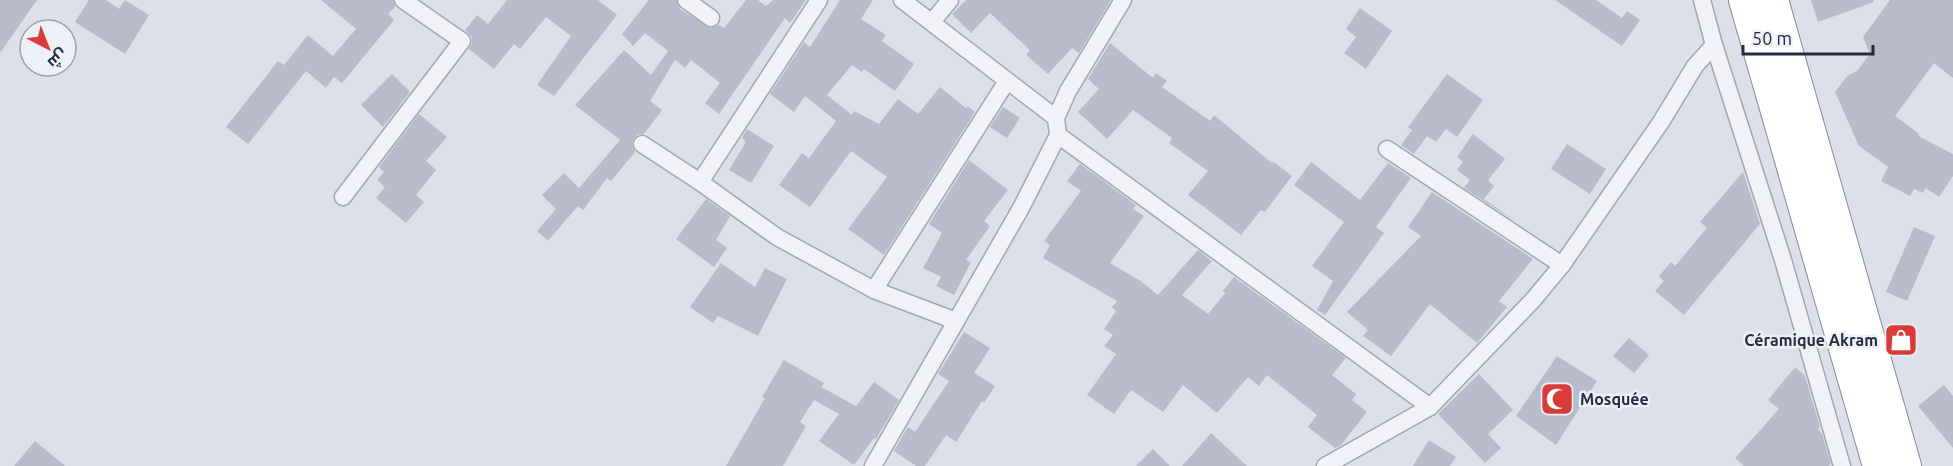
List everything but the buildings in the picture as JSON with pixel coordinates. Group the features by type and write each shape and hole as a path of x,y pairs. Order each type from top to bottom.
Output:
{"highway":[{"path":"1745,0 1879,466"},
{"path":"1772,0 1905,466"}],"street":[{"path":"343,197 462,41 403,0"},
{"path":"686,0 711,18"},
{"path":"700,182 819,0"},
{"path":"902,0 1056,118"},
{"path":"932,22 950,0"},
{"path":"873,466 1021,208 1058,135 1056,118 1068,91 1123,0"},
{"path":"1702,0 1714,45 1783,260 1842,466"},
{"path":"1325,466 1430,407 1533,300 1562,265 1661,122 1695,66 1714,45"},
{"path":"874,290 1007,81"},
{"path":"1058,135 1430,407"},
{"path":"642,144 777,237 874,290 956,321"},
{"path":"1387,149 1562,265"}],"place":[{"name":"Céramique Akram","path":"1901,340"},
{"name":"Mosquée","path":"1557,399"}]}
